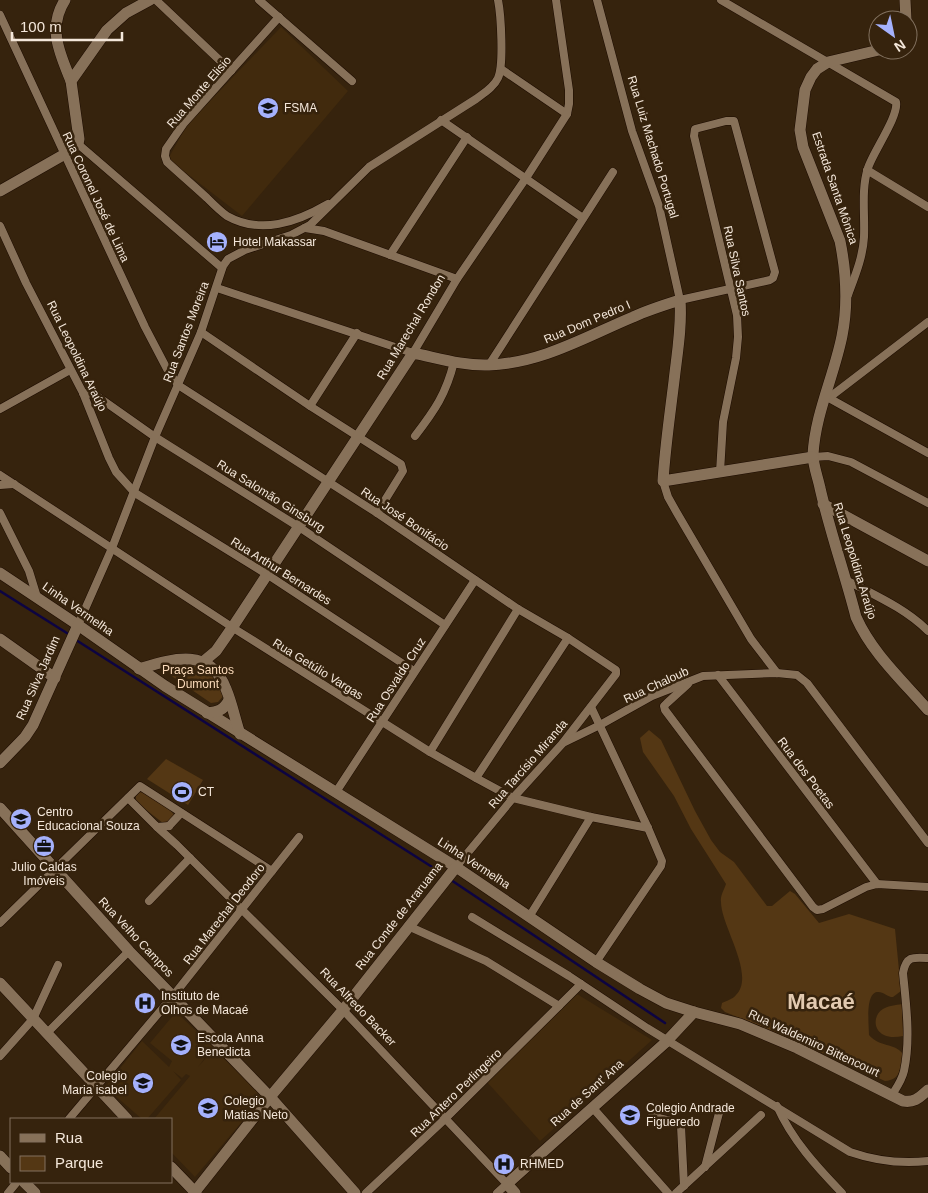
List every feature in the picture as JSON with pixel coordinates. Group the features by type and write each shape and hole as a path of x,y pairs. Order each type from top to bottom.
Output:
{"main road":[{"path":"0,191 65,154 78,144 79,139 71,81 59,52 56,38 57,16 65,0"},
{"path":"71,81 111,25 126,13 150,0"},
{"path":"828,62 868,53"},
{"name":"Estrada Santa Mônica","path":"814,442 842,334 846,302 844,257 840,241 803,147 800,130 805,90 814,73 828,62"},
{"name":"Rua Dom Pedro I","path":"413,353 454,362 489,365 523,361 543,356 634,316 680,300"},
{"name":"Rua Luiz Machado Portugal","path":"663,481 679,345 680,300"},
{"name":"Rua Marechal Rondon","path":"208,664 359,438 413,353"},
{"name":"Rua Leopoldina Araújo","path":"814,442 813,457 823,504 856,617 871,646 928,710"},
{"path":"663,481 813,457"},
{"path":"823,504 928,561"},
{"name":"Linha Vermelha","path":"0,574 37,597 74,633 139,669 240,734 456,867 596,962 640,989 666,1003 694,1012"},
{"name":"Rua Silva Jardim","path":"0,763 21,742 33,725 56,678 74,633"},
{"path":"0,639 56,678"},
{"path":"139,669 175,660 192,659 208,664 226,688 240,734"},
{"path":"165,686 162,680 162,672 167,664 175,660"},
{"path":"207,713 220,711 226,707 229,700"},
{"name":"Rua Velho Campos","path":"0,808 129,951 270,1097 355,1193"},
{"name":"Rua Conde de Araruama","path":"195,1193 456,867"},
{"path":"0,983 126,1118"},
{"name":"Rua Waldemiro Bittencourt","path":"694,1012 740,1024 798,1048 904,1101 916,1100 928,1090"},
{"name":"Rua de Sant' Ana","path":"507,1184 668,1040 694,1012"},
{"path":"0,1156 10,1167"},
{"path":"172,1168 195,1193"},
{"path":"25,1183 35,1193"},
{"name":"Rua Alfredo Backer","path":"507,1184 515,1193"}],"street":[{"path":"156,0 231,72"},
{"path":"260,0 352,81"},
{"path":"78,144 222,268 236,254 291,235 305,228 319,217 369,167 485,93 498,78 500,69 500,10 498,0"},
{"name":"Rua Marechal Rondon","path":"413,353 457,279 567,114 569,90 556,0"},
{"name":"Rua Luiz Machado Portugal","path":"597,0 632,131 659,206 680,300"},
{"path":"721,0 896,102 896,112 867,170 862,253 846,302"},
{"name":"Rua Coronel José de Lima","path":"0,15 145,327 178,386"},
{"name":"Rua Monte Elisio","path":"279,17 184,122 166,149 165,156 167,162 225,215 257,226 278,225 304,216 336,200"},
{"path":"500,69 567,114"},
{"path":"441,120 583,218"},
{"name":"Rua Silva Santos","path":"720,472 723,422 736,358 738,337 737,315 694,136 695,129 699,127 726,120 734,122 736,125 775,272 774,278 770,280"},
{"path":"390,255 467,137"},
{"path":"867,170 928,207"},
{"path":"489,365 613,172"},
{"name":"Rua Leopoldina Araújo","path":"0,226 83,393 116,472 135,493"},
{"path":"305,228 324,230 457,279"},
{"name":"Rua Santos Moreira","path":"74,633 112,548 156,437 201,332 222,268"},
{"name":"Rua Dom Pedro I","path":"680,300 731,287 770,280"},
{"path":"217,288 413,353"},
{"path":"928,322 827,397 928,453"},
{"path":"201,332 310,406 401,464 403,472 377,513"},
{"path":"310,406 357,334"},
{"path":"415,436 448,385 454,362"},
{"path":"0,409 70,370"},
{"name":"Rua José Bonifácio","path":"178,386 377,513 518,609 615,668 616,674"},
{"name":"Rua Salomão Ginsburg","path":"83,393 90,392 94,394 156,437 299,527 445,625"},
{"path":"813,457 828,456 851,462 928,503"},
{"name":"Rua Getúlio Vargas","path":"0,475 232,628 430,752 476,778 513,798 591,817 648,828"},
{"path":"663,481 676,513 751,639 778,673"},
{"path":"0,485 14,484"},
{"name":"Rua Arthur Bernardes","path":"135,493 268,575 414,671"},
{"path":"0,513 29,571 37,597"},
{"path":"16,584 22,582 29,571"},
{"name":"Rua Osvaldo Cruz","path":"336,792 475,580"},
{"path":"846,580 904,611 928,630"},
{"path":"430,752 518,609"},
{"path":"476,778 568,638"},
{"name":"Rua Chaloub","path":"562,744 652,696 703,676 778,673 797,675 807,683 928,843"},
{"name":"Rua Tarcísio Miranda","path":"456,867 513,798 562,744 616,674"},
{"name":"Rua dos Poetas","path":"718,675 877,884"},
{"path":"693,679 667,702 664,706 665,710 813,908 817,910 824,908 866,887 877,884 928,887"},
{"path":"591,706 661,856 660,866 596,962"},
{"path":"0,923 140,786 272,871"},
{"name":"Rua Alfredo Backer","path":"128,798 242,908 343,1010 507,1184"},
{"path":"156,827 169,826 181,813"},
{"path":"529,917 591,817"},
{"name":"Rua Alfredo Backer","path":"169,826 177,845"},
{"name":"Rua Marechal Deodoro","path":"70,1118 173,996 299,837"},
{"path":"150,901 190,858"},
{"path":"472,917 832,1142 871,1160 896,1163 928,1161"},
{"path":"408,926 486,961 559,1006"},
{"path":"47,1033 129,951"},
{"path":"892,1095 901,1081 906,1051 907,1027 904,965 907,960 928,958"},
{"path":"0,1056 33,1019 58,964"},
{"name":"Rua Antero Perlingeiro","path":"366,1193 446,1118 580,984"},
{"path":"777,1106 788,1130 842,1193"},
{"path":"592,1107 668,1193"},
{"path":"704,1167 720,1113"},
{"path":"676,1193 761,1115"},
{"path":"652,1116 679,1123 681,1126 684,1186"},
{"path":"8,1193 16,1183"},
{"name":"Rua de Sant' Ana","path":"497,1193 507,1184"}],"shaded area":[{"name":"FSMA","path":"281,27 348,91 242,216 168,159 187,125"},
{"path":"577,994 652,1040 540,1141 487,1082"},
{"path":"176,1012 213,1047 198,1067 214,1049 263,1097 195,1177 172,1153 172,1118 155,1118 190,1076 186,1074 182,1078 173,1071 181,1080 148,1118 141,1118 105,1087 142,1041 169,1067 172,1061 150,1043"}],"green space":[{"name":"Praça Santos Dumont","path":"171,662 205,664 225,694 218,702 211,703 170,675 167,667"},
{"path":"649,730 661,740 711,840 720,852 734,862 767,906 772,906 790,891 795,894 819,923 849,914 895,929 901,991 893,997 879,992 873,994 869,1004 868,1018 869,1035 878,1042 895,1048 903,1054 899,1072 894,1078 885,1081 780,1034 725,1012 721,1008 722,1003 736,995 741,986 742,975 736,950 722,912 721,898 726,884 691,829 674,796 643,752 640,738"},
{"name":"CT","path":"166,759 203,780 188,805 147,779"},
{"path":"139,792 145,793 171,811 174,815 170,821 163,823 136,802 136,796"},
{"path":"902,1004 903,1036 889,1037 880,1033 876,1026 877,1015 887,1007"}],"waterway":[{"path":"0,591 70,635"},
{"path":"76,640 440,872"},
{"path":"451,880 665,1023"}],"place":[{"name":"FSMA","path":"268,108"},
{"name":"Hotel Makassar","path":"217,242"},
{"name":"CT","path":"182,792"},
{"name":"Centro Educacional Souza","path":"21,819"},
{"name":"Julio Caldas Imóveis","path":"44,846"},
{"name":"Instituto de Olhos de Macaé","path":"145,1003"},
{"name":"Escola Anna Benedicta","path":"181,1045"},
{"name":"Colegio Maria isabel","path":"143,1083"},
{"name":"Colegio Matias Neto","path":"208,1108"},
{"name":"Colegio Andrade Figueredo","path":"630,1115"},
{"name":"RHMED","path":"504,1164"}],"district":[{"name":"Macaé","path":"821,1001"}]}
